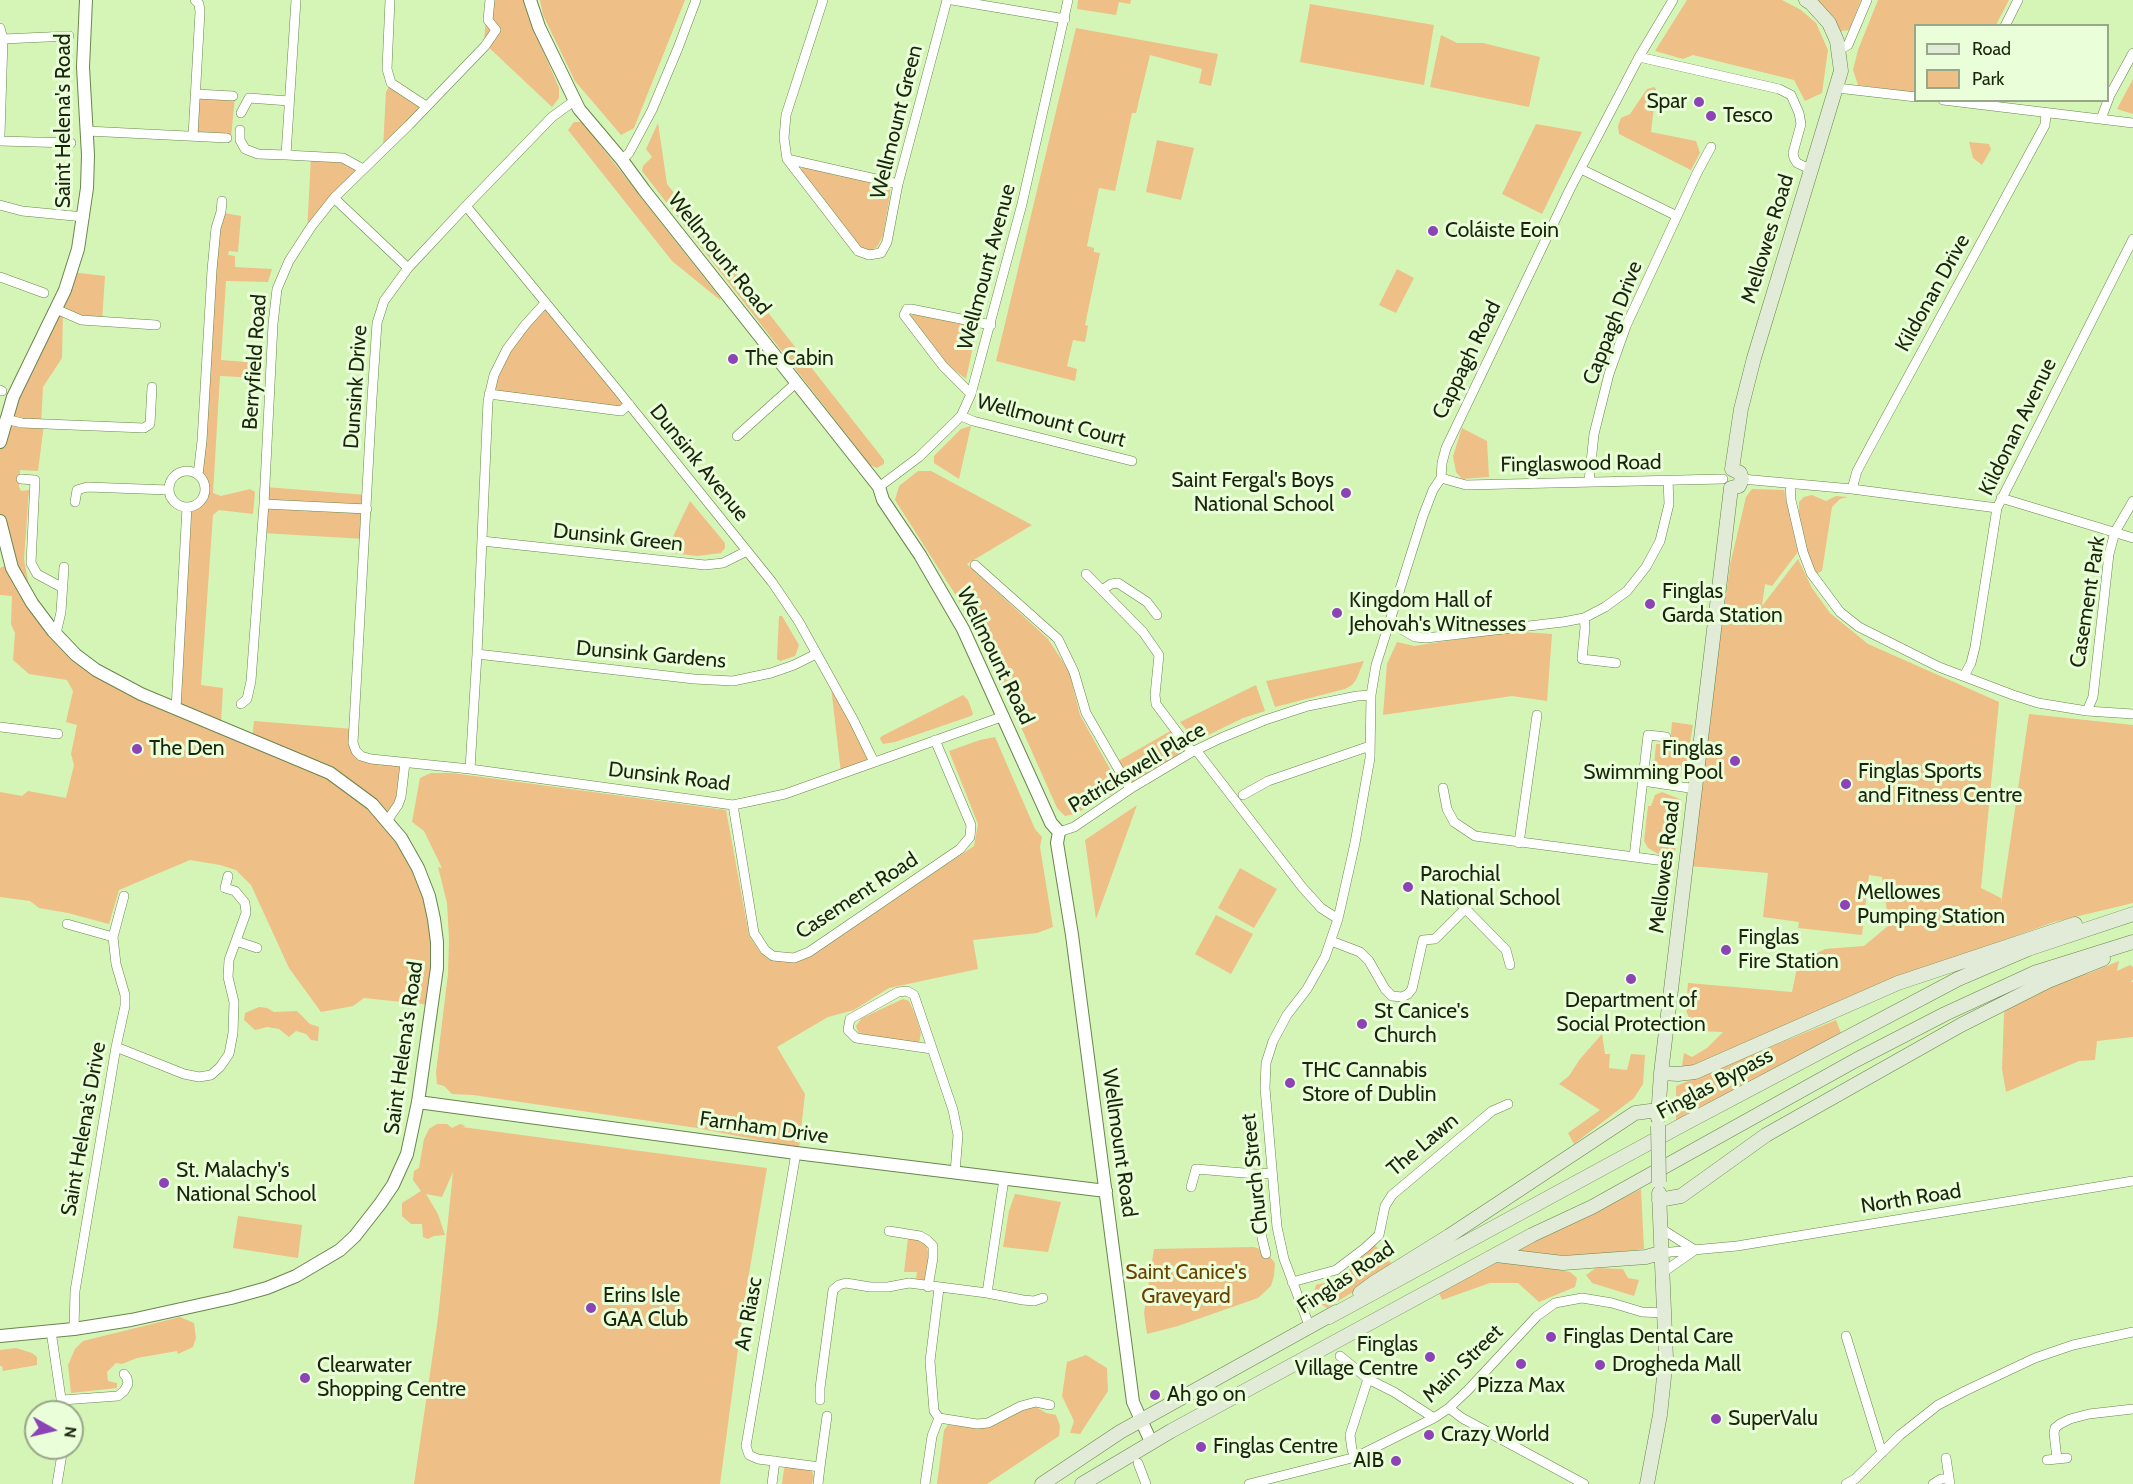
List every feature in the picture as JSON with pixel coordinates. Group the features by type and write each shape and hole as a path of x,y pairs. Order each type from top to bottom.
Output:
{"main road":[{"name":"Mellowes Road","path":"1647,1484 1666,1375 1659,1200 1658,1110 1661,1072 1741,410 1754,358 1841,71 1839,50 1829,23 1806,0"},
{"path":"1661,1072 1678,1074 1695,1071 1898,983 2055,929 2133,908"},
{"name":"Finglas Bypass","path":"1329,1317 1704,1113 1958,979 2028,949 2133,914"},
{"path":"1082,1484 1151,1442 1496,1255 1592,1207 1781,1100 1945,1014 2034,974 2133,942"},
{"path":"1659,1200 1681,1196 1766,1135 1961,1025 2048,981 2133,948"},
{"name":"Finglas Road","path":"1051,1482 1114,1436 1329,1317 1375,1282 1459,1230 1635,1113 1658,1110"},
{"path":"1496,1255 1563,1263 1646,1257 1660,1253"}],"street":[{"name":"Saint Helena's Road","path":"0,442 5,418 13,397 65,290 84,217 87,188 87,130 83,67 86,0"},
{"path":"194,136 200,12 199,4 195,0"},
{"path":"286,155 296,0"},
{"path":"390,0 387,69 391,83 426,105"},
{"name":"Berryfield Road","path":"242,704 247,699 251,681 277,289 289,261 311,227 334,198 485,46 496,30 488,20 490,0"},
{"name":"Wellmount Road","path":"530,0 539,27 574,101 879,487 883,500 921,555 963,629 1051,823 1059,832 1057,843 1071,928 1133,1402 1151,1442"},
{"path":"622,160 629,153 648,118 696,0"},
{"path":"823,0 786,115 784,138 787,159 898,184"},
{"name":"Wellmount Green","path":"787,159 858,251 869,255 881,253 887,242 898,184 947,0"},
{"path":"952,0 1065,19"},
{"name":"Wellmount Avenue","path":"879,487 919,457 961,416 971,394 1022,204 1068,0"},
{"name":"Cappagh Road","path":"1338,919 1370,758 1371,695 1376,665 1423,516 1433,490 1441,478 1442,463 1455,426 1581,169 1639,57 1673,0"},
{"path":"1839,50 1848,45 1867,0"},
{"path":"2006,24 2018,0"},
{"path":"0,28 3,39 0,135"},
{"path":"3,39 69,36"},
{"path":"2109,98 2133,53"},
{"path":"1639,57 1779,89 1791,96 1799,113 1801,124 1793,153 1794,158 1797,163 1812,170"},
{"path":"1837,88 1914,97"},
{"path":"196,94 233,96"},
{"path":"241,113 249,98 289,101"},
{"name":"Dunsink Drive","path":"356,751 353,743 354,716 377,322 384,301 408,267 552,117 574,101"},
{"path":"1965,102 2046,114 2133,123"},
{"path":"2101,119 2107,102"},
{"name":"Kildonan Drive","path":"1852,489 1857,471 2045,125 2046,114"},
{"path":"87,130 227,138"},
{"path":"240,130 240,140 245,149 258,154 343,158 363,169"},
{"path":"0,141 71,143"},
{"name":"Cappagh Drive","path":"1589,481 1594,434 1608,374 1626,326 1711,147"},
{"path":"1581,169 1677,216"},
{"path":"334,198 408,267"},
{"path":"198,475 212,270 216,228 222,201"},
{"path":"0,204 22,211 84,217"},
{"name":"Dunsink Avenue","path":"466,206 772,582 794,614 854,721 874,762"},
{"name":"Kildonan Avenue","path":"1964,676 1971,663 1975,647 1999,503 2133,240"},
{"path":"0,277 44,293"},
{"path":"470,769 489,394 494,375 507,349 545,303"},
{"path":"56,309 81,320 156,325"},
{"path":"971,394 943,366 904,315 906,309 911,309 991,325"},
{"path":"737,436 796,383"},
{"path":"5,418 22,423 144,428 150,424 152,387"},
{"path":"489,394 621,411 629,404"},
{"name":"Wellmount Court","path":"961,416 973,422 1132,461"},
{"path":"182,472 193,472 204,484 204,495 197,504 187,507 176,504 172,500 169,489 172,479 182,472"},
{"name":"Finglaswood Road","path":"1441,478 1466,485 1732,479 1790,483 1999,503 2133,538"},
{"path":"21,479 35,480 31,563 37,574 63,588"},
{"path":"1389,622 1415,637 1426,638 1584,618 1605,608 1627,591 1646,567 1660,541 1668,504 1668,480"},
{"path":"1790,483 1791,500 1803,552 1811,573 1840,612 1859,627 1964,676 2038,703 2087,711 2133,714"},
{"path":"75,502 77,490 87,487 169,489"},
{"name":"Casement Park","path":"2087,711 2093,697 2109,554 2115,532 2133,501"},
{"path":"264,504 367,509"},
{"path":"176,709 187,507"},
{"name":"Saint Helena's Road","path":"0,1336 74,1329 130,1320 253,1292 296,1276 340,1250 355,1236 393,1185 407,1154 418,1102 437,968 437,942 429,896 418,868 400,838 372,804 330,773 176,709 96,670 76,655 32,603 12,568 1,529"},
{"name":"Dunsink Green","path":"482,541 705,565 723,563 747,551"},
{"path":"975,565 1058,639 1074,672 1086,713 1130,789"},
{"path":"56,634 59,626 64,567"},
{"path":"1086,574 1143,632 1159,655 1156,704 1302,887 1321,908 1338,919"},
{"path":"1102,590 1111,584 1118,583 1147,602 1157,615"},
{"path":"1584,618 1581,659 1616,663"},
{"name":"Dunsink Gardens","path":"477,654 694,680 733,681 771,673 816,654"},
{"name":"Patrickswell Place","path":"1059,832 1074,827 1130,789 1194,751 1265,720 1308,706 1371,695"},
{"path":"1519,843 1537,715"},
{"name":"Dunsink Road","path":"356,751 361,756 371,759 470,769 733,805 785,794 1004,716"},
{"path":"0,727 58,734"},
{"path":"1634,857 1648,735 1666,737"},
{"name":"Casement Road","path":"733,805 754,933 765,950 773,956 794,958 809,952 960,849 970,837 971,825 935,741"},
{"path":"1243,795 1268,781 1370,746"},
{"path":"387,821 398,806 401,797 405,763"},
{"path":"1643,781 1696,789"},
{"path":"1443,788 1447,809 1454,822 1475,836 1657,860"},
{"path":"116,1047 184,1074 199,1077 211,1074 220,1067 229,1054 233,1033 234,1002 228,977 229,960 246,913 245,903 235,891 225,888 228,876"},
{"name":"Saint Helena's Drive","path":"74,1329 75,1291 125,1006 125,995 116,964 112,937 124,896"},
{"path":"1455,898 1506,950 1510,965"},
{"path":"1331,941 1360,952 1369,961 1385,989 1392,996 1402,996 1408,994 1412,989 1422,940 1435,939 1465,909"},
{"name":"Church Street","path":"1310,1328 1284,1259 1277,1227 1265,1088 1266,1063 1273,1041 1287,1015 1325,957 1338,919"},
{"path":"67,924 112,937"},
{"path":"236,941 257,948"},
{"path":"932,1049 856,1038 848,1030 850,1019 898,992 907,991 914,995 953,1110 958,1135 955,1173"},
{"name":"Farnham Drive","path":"418,1102 796,1153 1106,1191"},
{"name":"The Lawn","path":"1292,1282 1336,1270 1365,1248 1379,1235 1385,1206 1392,1194 1492,1111 1508,1104"},
{"name":"An Riasc","path":"796,1153 746,1446 749,1455 758,1459 820,1467"},
{"path":"1191,1187 1196,1169 1256,1174 1272,1173"},
{"path":"1256,1174 1262,1238 1266,1254"},
{"path":"987,1293 1004,1179"},
{"name":"North Road","path":"1660,1253 1780,1240 2133,1181"},
{"path":"1660,1228 1695,1250"},
{"path":"889,1231 920,1236 933,1246 928,1287"},
{"name":"North Road","path":"1662,1273 1695,1250"},
{"path":"820,1400 833,1290 839,1285 846,1283 870,1287 909,1283 1023,1300 1034,1301 1043,1298"},
{"path":"939,1288 930,1361 934,1411 939,1418 977,1424 988,1423 1021,1406 1036,1402 1050,1405"},
{"name":"Main Street","path":"1249,1484 1356,1457 1434,1418 1449,1408 1537,1316 1555,1303 1582,1298 1612,1303 1642,1312 1664,1312"},
{"path":"51,1331 62,1400 118,1396 128,1384 124,1374"},
{"path":"1853,1482 1900,1435 1938,1405 2017,1365 2073,1345 2133,1332"},
{"path":"1846,1336 1881,1453"},
{"path":"1340,1356 1368,1379 1394,1392 1434,1418"},
{"path":"1356,1457 1352,1450 1350,1435 1368,1379"},
{"path":"1449,1408 1461,1418 1584,1484"},
{"path":"2057,1459 2055,1428 2070,1419 2089,1414 2133,1409"},
{"path":"818,1484 827,1416"},
{"path":"925,1484 932,1436 939,1418"},
{"path":"1933,1484 1941,1479 1949,1482 1946,1458"},
{"path":"57,1484 61,1460"},
{"path":"772,1484 776,1461"},
{"path":"1138,1463 1146,1484"}],"green space":[{"path":"487,0 524,0 559,88 559,98 552,107 484,43"},
{"path":"540,0 685,0 634,128 621,135 575,81 543,15"},
{"path":"1078,0 1131,0 1130,4 1119,2 1116,15 1077,9"},
{"path":"1687,0 1782,0 1801,10 1816,23 1828,50 1822,93 1805,101 1794,80 1693,55 1683,59 1655,51"},
{"path":"1807,0 1861,0 1849,30 1842,31 1836,38"},
{"path":"1878,0 2009,0 1997,24 1914,24 1914,93 1858,85 1853,70 1858,50"},
{"path":"1310,4 1434,25 1424,85 1300,62"},
{"path":"1076,28 1218,54 1211,86 1199,83 1202,69 1150,55 1136,113 1132,113 1115,191 1099,188 1087,246 1094,248 1094,252 1100,253 1085,325 1088,326 1085,342 1073,340 1067,366 1077,369 1075,381 996,361"},
{"path":"1441,35 1457,43 1483,43 1540,57 1529,107 1430,87"},
{"path":"2133,79 2133,114 2117,109"},
{"path":"391,83 424,106 383,148 386,92"},
{"path":"1654,87 1656,89 1651,132 1696,141 1700,153 1691,170 1619,134 1618,126 1621,118 1630,114 1647,89"},
{"path":"196,94 235,96 231,138 194,135"},
{"path":"574,122 582,122 720,300 672,261 568,130"},
{"path":"658,123 667,184 884,460 884,464 877,468 870,465 642,171 643,166 652,157 646,149"},
{"path":"1536,124 1582,132 1542,214 1502,194"},
{"path":"1157,140 1194,148 1181,200 1146,192"},
{"path":"1969,142 1989,144 1991,149 1982,165 1973,158"},
{"path":"311,156 343,158 363,169 307,233"},
{"path":"804,166 890,186 883,236 877,247 869,252 858,247 800,171"},
{"path":"224,213 241,216 238,252 229,251 228,255 235,256 235,267 272,269 268,282 226,281 221,360 260,363 259,378 220,376 213,493 221,496 250,489 255,492 253,514 219,510 213,515 201,685 223,688 221,723 177,705 189,504 202,499 207,488 207,482 200,471 216,263 220,225"},
{"path":"1397,269 1414,278 1396,313 1379,305"},
{"path":"71,272 105,276 102,322 63,312 62,358 43,387 41,424 44,424 38,471 20,470 19,487 21,491 29,490 24,559 32,603 95,671 252,740 254,721 353,729 355,751 405,763 400,797 387,821 407,847 434,919 431,1005 364,998 353,1006 321,1012 289,968 251,885 236,870 220,865 190,860 119,890 109,924 39,908 30,901 0,897 0,792 22,796 28,791 66,798 74,765 71,754 77,725 66,722 73,691 67,680 29,674 13,660 15,633 11,624 12,596 0,595 0,568 11,563 0,520 0,444"},
{"path":"545,304 633,411 490,394 494,375"},
{"path":"921,314 977,328 966,379 948,365 910,315"},
{"path":"971,426 959,479 934,463 934,456 961,429"},
{"path":"1462,428 1487,441 1489,477 1462,479 1456,472 1453,456"},
{"path":"918,471 931,471 1032,525 967,564 1048,639 1069,671 1080,715 1116,780 1113,793 1075,814 1065,816 1057,808 980,641 955,594 895,500 899,486"},
{"path":"265,487 367,495 365,539 262,533"},
{"name":"Finglas Sports and Fitness Centre","path":"1752,489 1784,490 1798,552 1772,586 1765,584 1762,606 1798,559 1812,588 1830,613 1868,644 1999,702 1981,888 2001,898 2001,904 2029,714 2133,725 2133,903 2054,922 1850,996 1699,1065 1682,1066 1684,1053 1692,1057 1707,1048 1723,1032 1694,1031 1686,1010 1688,983 1792,992 1798,963 1825,949 1864,946 1889,925 1882,877 1869,875 1862,935 1798,928 1799,922 1763,917 1768,873 1690,866 1730,565 1746,497"},
{"path":"1812,495 1826,501 1836,496 1848,497 1840,499 1832,507 1822,571 1816,574 1805,550 1799,523 1799,502 1804,497"},
{"path":"690,501 725,543 725,548 721,553 697,556 671,553 669,545"},
{"path":"779,616 782,616 799,645 795,656 780,661 777,659"},
{"path":"1510,631 1552,634 1547,701 1512,696 1383,715 1387,664 1397,642 1414,646"},
{"path":"1364,661 1356,680 1345,689 1275,707 1266,681"},
{"path":"830,678 874,762 841,773"},
{"path":"1256,685 1265,711 1243,718 1196,741 1180,722"},
{"path":"963,695 968,700 973,714 971,716 895,742 883,744 881,741 882,736"},
{"path":"1672,722 1693,725 1686,766 1677,774 1669,777 1654,766 1656,744 1670,744"},
{"path":"1172,730 1192,752 1130,789 1118,761"},
{"path":"995,737 1035,829 1042,837 1040,847 1053,927 1037,933 973,940 978,969 889,988 854,1010 828,1017 777,1047 805,1094 799,1148 697,1128 473,1095 452,1094 444,1086 437,1084 436,1072 448,974 447,903 438,867 442,868 424,831 412,822 420,778 431,773 452,773 726,810 749,935 760,952 770,960 794,960 811,955 974,846 978,824 949,751"},
{"path":"1662,792 1682,800 1672,874 1657,872 1660,855 1648,848 1644,841 1648,806 1651,806 1655,795"},
{"path":"1137,805 1096,919 1085,840"},
{"path":"1240,868 1277,889 1254,928 1218,908"},
{"path":"1216,915 1253,934 1231,974 1195,954"},
{"path":"2119,961 2117,971 2130,965 2133,967 2131,982 2133,982 2133,1037 2097,1041 2095,1060 2079,1061 2006,1092 2002,1069 2004,1013 2011,1005 2033,997 2060,981 2090,973"},
{"path":"903,999 909,1001 915,1014 921,1033 919,1043 864,1035 858,1032 856,1026 862,1018"},
{"path":"259,1007 274,1012 297,1011 310,1024 319,1027 318,1041 311,1040 306,1034 296,1031 289,1037 279,1029 267,1027 255,1030 244,1020 245,1013"},
{"path":"1836,1020 1841,1033 1829,1042 1676,1121 1676,1086"},
{"path":"1602,1034 1605,1054 1610,1054 1609,1068 1627,1070 1631,1054 1645,1055 1643,1084 1634,1098 1574,1144 1568,1133 1600,1110 1559,1084 1569,1076 1580,1059"},
{"name":"Erins Isle GAA Club","path":"437,1124 447,1124 452,1128 460,1124 466,1126 462,1127 767,1168 745,1297 720,1484 414,1484 438,1318 453,1172 442,1197 426,1194 438,1214 445,1235 428,1239 423,1237 422,1224 411,1224 402,1216 402,1203 421,1191 413,1180 414,1171 419,1168 424,1139 429,1129"},
{"path":"1641,1189 1644,1249 1593,1255 1520,1253 1518,1250"},
{"path":"1015,1194 1061,1202 1048,1252 1003,1247 1009,1211"},
{"path":"238,1216 302,1225 298,1258 233,1248"},
{"path":"908,1238 926,1244 929,1255 925,1280 916,1279 917,1272 904,1272"},
{"path":"1374,1244 1391,1263 1385,1272 1327,1308 1321,1304 1314,1292 1316,1285 1331,1281 1347,1272"},
{"name":"Saint Canice's Graveyard","path":"1254,1247 1265,1251 1275,1263 1271,1286 1258,1298 1178,1326 1147,1334 1144,1313 1154,1249"},
{"path":"1494,1262 1532,1265 1570,1272 1577,1278 1575,1287 1539,1302 1518,1283 1490,1283 1442,1300 1439,1293"},
{"path":"1596,1268 1623,1269 1628,1278 1639,1280 1634,1296 1592,1283 1586,1275"},
{"path":"180,1317 194,1323 196,1338 193,1347 178,1354 177,1351 137,1358 122,1364 116,1363 107,1372 108,1381 117,1383 117,1388 71,1393 68,1365 75,1349 83,1341"},
{"path":"16,1348 37,1357 37,1365 3,1371 0,1366 0,1350"},
{"path":"1086,1355 1107,1368 1108,1391 1080,1434 1070,1433 1074,1421 1062,1396 1067,1362"},
{"path":"1035,1406 1046,1413 1056,1415 1060,1426 1059,1436 987,1484 937,1484 944,1430 948,1425 987,1428"},
{"path":"787,1466 810,1467 814,1476 812,1484 782,1484 784,1469"}],"place":[{"name":"Spar","path":"1699,102"},
{"name":"Tesco","path":"1711,116"},
{"name":"Coláiste Eoin","path":"1433,231"},
{"name":"The Cabin","path":"733,359"},
{"name":"Saint Fergal's Boys National School","path":"1346,493"},
{"name":"Finglas Garda Station","path":"1650,604"},
{"name":"Kingdom Hall of Jehovah's Witnesses","path":"1337,613"},
{"name":"The Den","path":"137,749"},
{"name":"Finglas Swimming Pool","path":"1735,761"},
{"name":"Finglas Sports and Fitness Centre","path":"1846,784"},
{"name":"Parochial National School","path":"1408,887"},
{"name":"Mellowes Pumping Station","path":"1845,905"},
{"name":"Finglas Fire Station","path":"1726,950"},
{"name":"Department of Social Protection","path":"1631,979"},
{"name":"St Canice's Church","path":"1362,1024"},
{"name":"THC Cannabis Store of Dublin","path":"1290,1083"},
{"name":"St. Malachy's National School","path":"164,1183"},
{"name":"Erins Isle GAA Club","path":"591,1308"},
{"name":"Finglas Dental Care","path":"1551,1337"},
{"name":"Finglas Village Centre","path":"1430,1357"},
{"name":"Pizza Max","path":"1521,1364"},
{"name":"Drogheda Mall","path":"1600,1365"},
{"name":"Clearwater Shopping Centre","path":"305,1378"},
{"name":"Ah go on","path":"1155,1395"},
{"name":"SuperValu","path":"1716,1419"},
{"name":"Crazy World","path":"1429,1435"},
{"name":"Finglas Centre","path":"1201,1447"},
{"name":"AIB","path":"1396,1461"}]}
